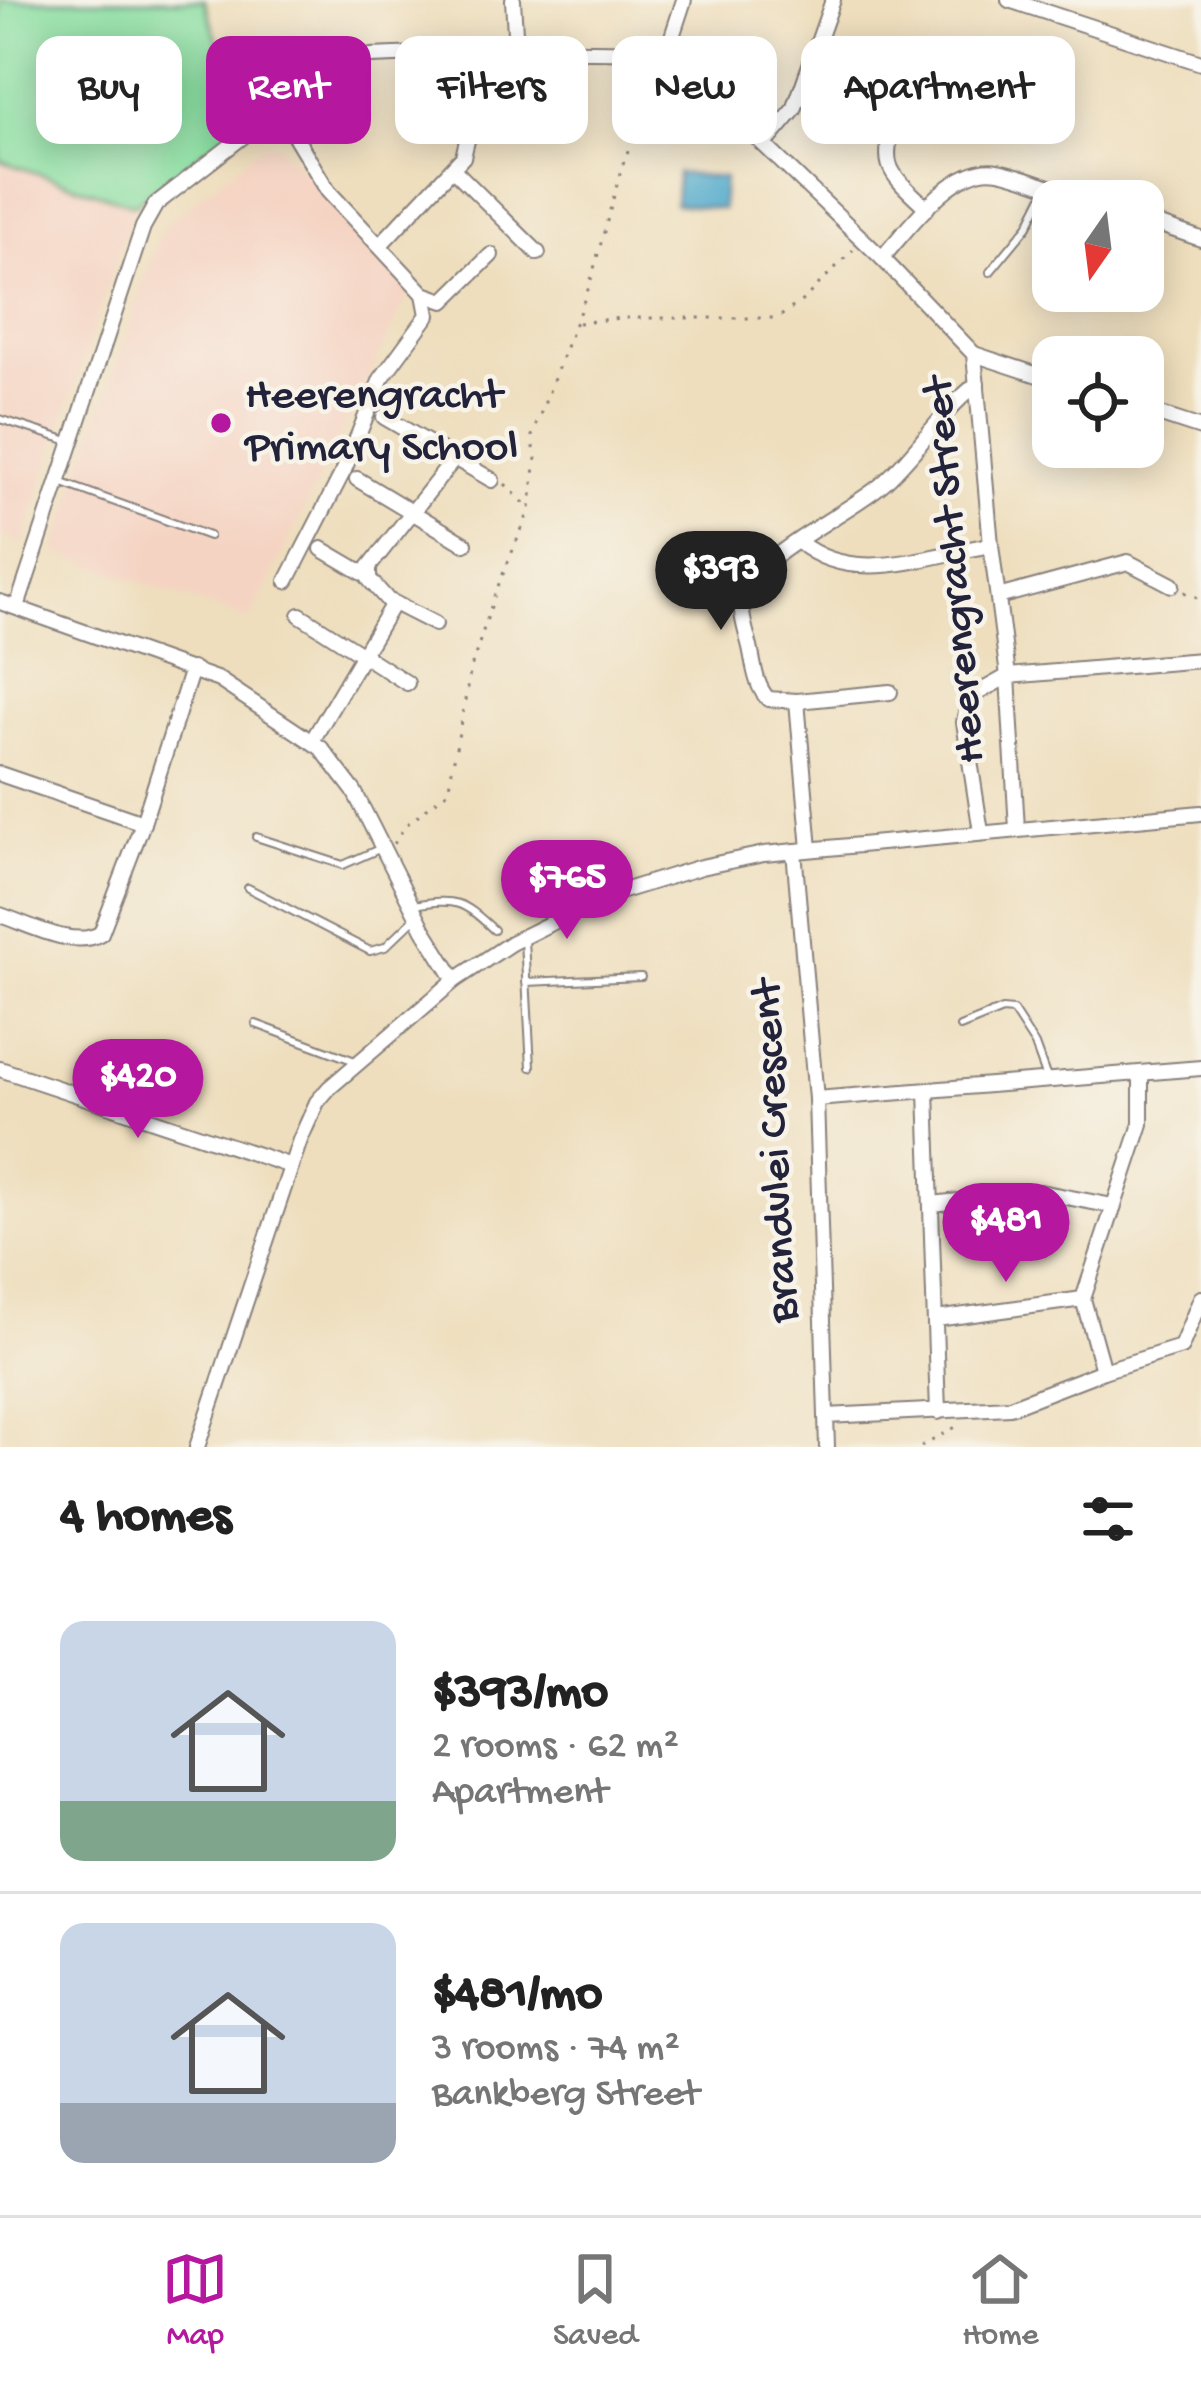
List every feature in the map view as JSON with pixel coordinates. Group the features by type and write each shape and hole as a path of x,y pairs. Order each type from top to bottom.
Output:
{"street":[{"path":"513,0 515,36"},
{"path":"672,36 684,0"},
{"path":"777,130 794,110 833,0"},
{"path":"1009,0 1201,63"},
{"path":"17,608 152,210 234,144"},
{"path":"300,144 328,191 424,294 444,301 491,255"},
{"path":"380,245 453,169 467,144"},
{"name":"Heerengracht Street","path":"765,144 974,354 1008,676 1017,829"},
{"path":"888,144 888,165 927,208"},
{"path":"453,169 538,253"},
{"path":"882,258 952,184 981,170 1032,183"},
{"path":"1164,226 1201,239"},
{"path":"287,581 344,470 381,379 428,315 424,294"},
{"path":"974,354 1032,373"},
{"path":"890,692 773,701 760,691 741,608 752,578 879,486 951,405 976,384"},
{"path":"384,417 492,480"},
{"path":"1164,417 1201,428"},
{"path":"368,576 372,563 455,458"},
{"path":"356,479 465,544"},
{"path":"799,542 822,560 849,567 991,544"},
{"path":"322,549 368,576 392,602 435,623"},
{"path":"998,597 1128,562 1172,585"},
{"path":"0,602 192,669 234,688 312,741 354,791 414,911 455,980"},
{"path":"312,741 392,602"},
{"path":"300,615 407,683"},
{"path":"981,832 966,747 965,714 970,698 1008,676 1201,660"},
{"path":"0,915 82,940 96,938 109,918 143,823 192,669"},
{"name":"Brandvlei Crescent","path":"797,701 827,1447"},
{"path":"0,774 143,823"},
{"path":"197,1447 317,1102 455,980 524,936 625,890 735,859 1201,813"},
{"path":"816,1100 1201,1068"},
{"path":"0,1069 291,1166"},
{"path":"1103,1371 1083,1299 1142,1124 1142,1073"},
{"path":"927,1091 938,1412"},
{"path":"932,1204 1040,1192 1113,1206"},
{"path":"826,1417 1010,1407 1184,1346 1201,1298"},
{"path":"936,1319 1083,1299"}],"lane":[{"path":"990,272 1032,218"},
{"path":"0,419 72,442"},
{"path":"59,481 209,536"},
{"path":"256,836 343,865 385,851"},
{"path":"248,888 370,951 385,947 414,911 445,900 464,903 494,930"},
{"path":"524,936 531,1067"},
{"path":"526,982 641,977"},
{"path":"960,1027 1002,1010 1013,1011 1035,1045 1048,1081"},
{"path":"256,1024 342,1053 358,1063"}],"path":[{"path":"385,851 405,826 448,791 471,668 530,509 536,458 532,436 575,323 631,144"},
{"path":"575,323 620,318 778,318 803,301 863,241"},
{"path":"492,480 511,485 530,509"},
{"path":"1172,585 1201,599"},
{"path":"921,1447 969,1420"}],"shaded area":[{"name":"Heerengracht Primary School","path":"264,144 278,145 406,277 409,294 250,620 54,552 161,229"},
{"path":"0,159 134,205 23,543 0,536"}],"green space":[{"path":"0,0 204,0 216,36 206,36 206,144 213,144 134,205 0,161"}],"water":[{"path":"677,173 724,178 722,209 675,204"}],"place":[{"name":"Heerengracht Primary School","path":"221,423"}]}
